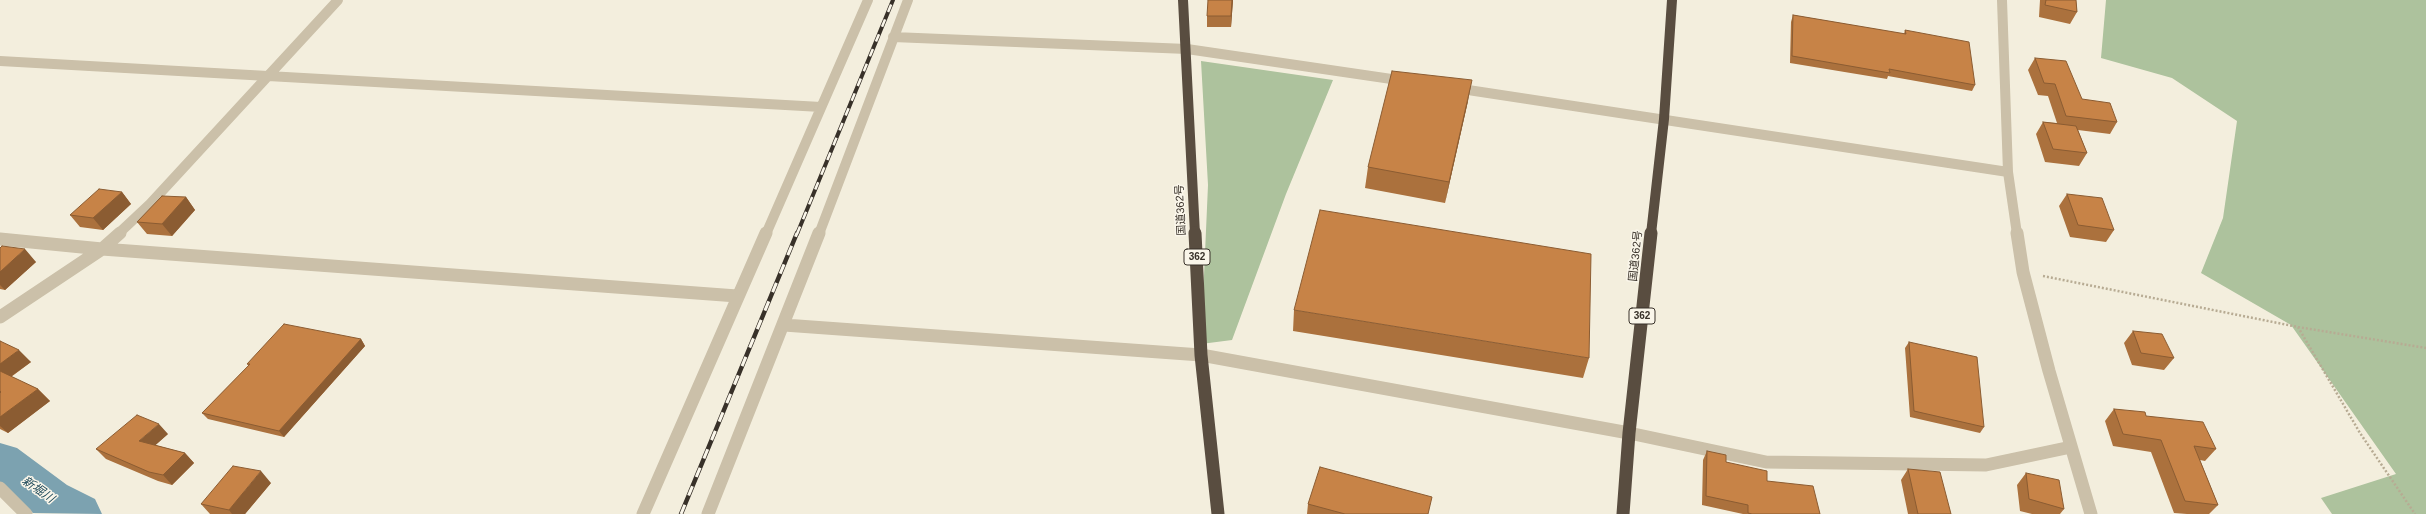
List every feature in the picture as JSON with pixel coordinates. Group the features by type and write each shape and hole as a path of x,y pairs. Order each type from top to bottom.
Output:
{"highway":[{"name":"国道362号","path":"1183,0 1187,49 1201,355 1218,514"},
{"name":"国道362号","path":"1623,514 1630,433 1664,119 1672,0"}],"street":[{"path":"0,316 102,249 150,204 338,0"},
{"path":"643,514 737,296 868,0"},
{"path":"708,514 784,325 908,0"},
{"path":"2002,0 2008,172 2023,272 2049,372 2090,514"},
{"path":"893,37 1187,49 1414,82"},
{"path":"0,61 821,107"},
{"path":"1445,87 2008,172"},
{"path":"0,239 102,249 737,296"},
{"path":"784,325 1201,355 1630,433 1766,462 1986,465 2071,447"},
{"path":"0,488 26,514"}],"path":[{"path":"2023,272 2298,327 2426,348"},
{"path":"2298,327 2360,433 2414,514"}],"green space":[{"path":"2106,0 2426,0 2426,514 2332,514 2321,498 2396,474 2291,325 2201,273 2223,218 2237,121 2172,78 2101,58"},
{"path":"1201,61 1333,80 1286,194 1232,340 1201,344 1208,185"}],"building":[{"path":"1208,0 1232,0 1231,16 1207,16"},
{"path":"2046,0 2076,0 2077,12 2045,5"},
{"path":"1793,15 1906,34 1905,30 1969,42 1975,85 1889,69 1890,73 1792,56"},
{"path":"2035,58 2066,61 2082,99 2110,103 2117,122 2066,116 2055,84 2044,83"},
{"path":"1392,71 1472,80 1449,182 1368,167"},
{"path":"2043,122 2076,126 2087,153 2053,149"},
{"path":"99,189 122,192 93,218 70,215"},
{"path":"2067,194 2102,198 2114,230 2078,225"},
{"path":"162,196 186,197 162,224 137,222"},
{"path":"1320,210 1591,254 1589,358 1294,310"},
{"path":"2,246 25,249 0,272 0,248"},
{"path":"284,324 361,339 279,431 202,413 250,364 247,364"},
{"path":"2133,331 2162,334 2174,358 2141,353"},
{"path":"0,341 19,350 0,364"},
{"path":"1909,342 1977,357 1984,427 1914,411"},
{"path":"0,371 38,389 0,417 1,392"},
{"path":"2114,409 2145,412 2146,416 2203,422 2216,449 2194,446 2218,505 2185,501 2161,440 2123,434"},
{"path":"137,415 159,424 139,441 185,453 163,475 149,472 96,449"},
{"path":"1707,451 1726,455 1726,462 1767,471 1767,481 1813,486 1820,514 1752,514 1748,513 1748,505 1706,496"},
{"path":"233,466 261,471 229,510 201,504"},
{"path":"1320,467 1432,497 1428,514 1345,514 1308,504"},
{"path":"1908,469 1940,472 1951,514 1918,514"},
{"path":"2026,473 2059,480 2064,509 2029,499"}],"waterway":[{"name":"新堀川","path":"0,462 50,499 78,514"}],"railway":[{"path":"797,234 893,0"},
{"path":"681,514 797,233"}]}
